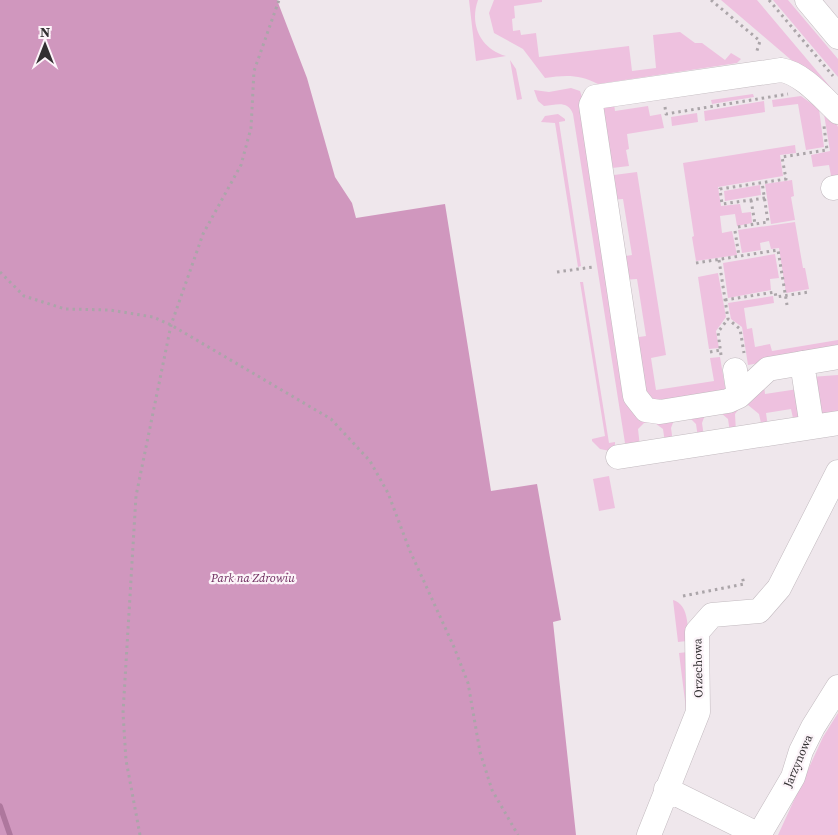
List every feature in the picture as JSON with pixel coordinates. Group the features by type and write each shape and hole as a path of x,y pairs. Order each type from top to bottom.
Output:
{"street":[{"path":"818,4 838,37"},
{"path":"835,99 790,72 781,70 595,97 591,105 635,396 646,410 660,412 728,401 742,384 768,369 838,357"},
{"path":"802,363 812,427"},
{"path":"618,457 838,423"},
{"name":"Orzechowa","path":"649,835 666,788 698,712 697,632 712,615 759,611 779,588 838,472"},
{"name":"Jarzynowa","path":"759,835 793,777 801,751 813,727 838,687"},
{"path":"666,788 759,835"}],"path":[{"path":"140,835 126,760 123,713 130,566 136,496 171,325 203,234 241,165 252,128 254,71 279,0"},
{"path":"711,0 760,41 757,53 750,60"},
{"path":"765,198 722,204 720,189 786,179 782,157 827,150 822,112 835,99 769,0"},
{"path":"662,88 666,114 791,94"},
{"path":"739,256 737,229 768,222 762,182"},
{"path":"751,200 755,224"},
{"path":"696,263 778,250 787,305"},
{"path":"719,260 728,319 740,329 742,384"},
{"path":"557,272 593,267"},
{"path":"0,272 24,296 64,309 110,310 153,317 171,325 331,419 370,461 388,493 410,551 454,647 468,683 480,752 492,790 518,835"},
{"path":"725,300 776,292 776,297 809,292"},
{"path":"710,352 721,350"},
{"path":"683,596 744,584 742,576"}],"shaded area":[{"path":"469,0 478,0 475,18 479,35 490,48 506,56 476,61"},
{"path":"494,0 542,0 542,2 514,6 515,18 512,19 513,31 520,30 521,35 536,33 539,57 629,46 632,71 656,68 653,35 680,32 695,43 702,43 725,60 731,53 741,59 737,63 598,84 585,78 572,76 545,78 523,49 494,33 489,13"},
{"path":"721,0 757,0 838,96 838,100"},
{"path":"773,0 788,0 838,59 838,77"},
{"path":"510,60 516,69 522,99 517,100"},
{"path":"571,88 580,91 582,97 625,397 674,420 671,428 673,442 665,443 663,429 652,421 644,423 638,429 640,447 627,446 625,443 573,114 565,105 544,106 538,101 534,90 549,92"},
{"path":"753,94 754,97 712,104 711,100"},
{"path":"801,96 819,109 824,147 806,150 798,104 773,107 772,100"},
{"path":"764,101 765,112 705,121 704,111"},
{"path":"614,104 615,111 648,106 650,116 661,114 664,128 627,134 629,149 626,150 629,166 612,168 600,112 607,106"},
{"path":"697,113 698,122 672,126 671,117"},
{"path":"558,114 565,119 565,121 559,122 581,266 578,267 555,123 541,122 545,116"},
{"path":"824,114 834,119 838,127 838,180 832,181 829,165 813,167 811,155 830,151"},
{"path":"795,145 796,153 780,155 783,176 718,187 721,206 740,204 742,213 751,212 752,223 737,226 735,214 720,216 722,233 732,231 737,255 696,261 683,163"},
{"path":"637,172 666,355 651,358 656,390 714,381 710,358 720,357 726,393 648,401 632,338 646,336 637,279 623,280 619,257 632,255 623,199 610,200 614,175"},
{"path":"792,180 794,196 791,197 795,220 771,224 765,184"},
{"path":"760,185 761,195 725,201 724,191"},
{"path":"795,222 803,268 805,268 809,289 786,293 779,248 771,249 769,241 760,243 761,250 742,253 738,230"},
{"path":"775,254 779,278 770,279 771,290 728,298 723,263"},
{"path":"718,273 726,317 716,331 719,348 709,349 698,277"},
{"path":"580,282 583,282 609,443 615,442 615,446 610,451 600,449 592,441 592,439 605,436"},
{"path":"773,296 774,303 744,308 747,329 752,328 755,347 770,344 772,351 838,340 838,350 748,365 742,327 731,319 728,303"},
{"path":"838,375 838,415 820,413 811,377"},
{"path":"764,385 765,394 798,389 800,419 794,423 791,409 766,413 768,427 762,428 759,414 748,405 741,406 735,414 736,432 730,433 728,419 721,413 752,401"},
{"path":"705,415 702,423 704,437 698,438 696,424 690,418"},
{"path":"609,476 615,508 599,511 593,479"},
{"path":"673,600 682,606 685,611 689,639 687,641 678,642"},
{"path":"688,652 687,717 679,653"},
{"path":"838,713 838,835 778,835 823,737"}],"green space":[{"name":"Park na Zdrowiu","path":"0,0 277,0 307,78 335,177 352,203 356,218 445,204 491,491 537,484 561,620 553,622 576,835 0,835"}],"waterway":[{"path":"0,806 10,835"}]}
